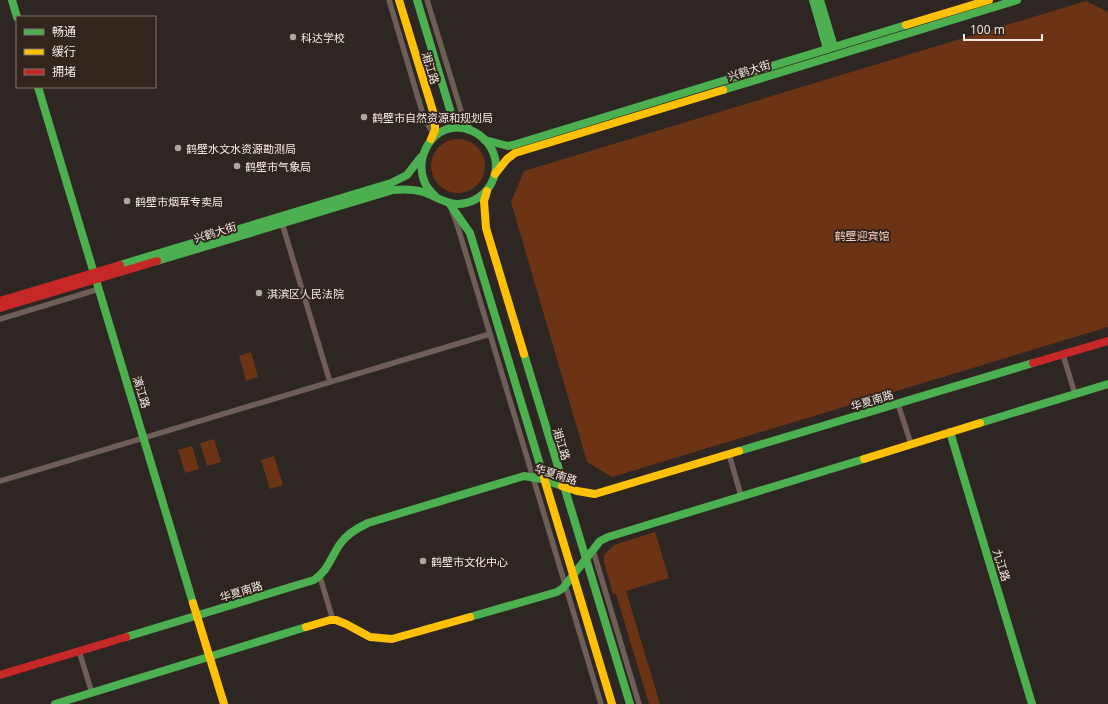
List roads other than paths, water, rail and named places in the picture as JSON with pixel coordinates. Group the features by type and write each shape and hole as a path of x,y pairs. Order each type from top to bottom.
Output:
{"main road":[{"path":"12,0 17,16"},
{"path":"18,0 23,16"},
{"name":"湘江路","path":"399,0 435,118 434,133"},
{"name":"湘江路","path":"417,0 452,113 458,121 469,129"},
{"path":"813,0 831,48"},
{"path":"820,0 831,48"},
{"name":"兴鹤大街","path":"485,140 508,146 513,145 989,0"},
{"name":"兴鹤大街","path":"495,175 507,159 515,153 1017,0"},
{"name":"漓江路","path":"38,88 98,275 99,289 147,437"},
{"name":"漓江路","path":"44,88 98,275 201,614 213,656 224,704"},
{"path":"429,141 438,134 460,128 469,129 485,140 494,154 496,164 495,175 488,190 480,198 469,203 458,204 449,203 436,197 428,189 422,179 420,168 421,157 429,141 434,133"},
{"name":"兴鹤大街","path":"0,308 98,275 391,183 406,175 421,157"},
{"name":"兴鹤大街","path":"0,301 282,224 402,189 421,191 436,197"},
{"name":"湘江路","path":"488,190 484,201 486,228 630,704"},
{"path":"449,203 470,233 612,704"},
{"name":"华夏南路","path":"0,675 314,580 326,572 336,550 344,539 359,527 524,476 582,493 595,494 1108,342"},
{"path":"55,704 337,619 369,636 381,639 395,639 557,592 565,585 600,541 608,537 1108,384"},
{"name":"九江路","path":"947,433 1027,704"},
{"name":"九江路","path":"947,433 1032,704"},
{"name":"漓江路","path":"213,656 230,704"}],"street":[{"path":"389,0 424,118 434,133"},
{"path":"427,0 469,129"},
{"path":"449,203 457,224 601,704"},
{"path":"282,224 330,382"},
{"path":"0,319 99,289"},
{"path":"0,481 490,334"},
{"path":"1063,355 1075,394"},
{"path":"898,404 911,444"},
{"path":"729,454 741,496"},
{"path":"593,550 640,704"},
{"path":"320,577 333,620"},
{"path":"79,651 92,693"}],"place":[{"name":"科达学校","path":"293,37"},
{"name":"鹤壁市自然资源和规划局","path":"364,117"},
{"name":"鹤壁水文水资源勘测局","path":"178,148"},
{"name":"鹤壁市气象局","path":"237,166"},
{"name":"鹤壁市烟草专卖局","path":"127,201"},
{"name":"淇滨区人民法院","path":"259,293"},
{"name":"鹤壁市文化中心","path":"423,561"}],"park label":[{"name":"鹤壁迎宾馆","path":"862,235"}]}
